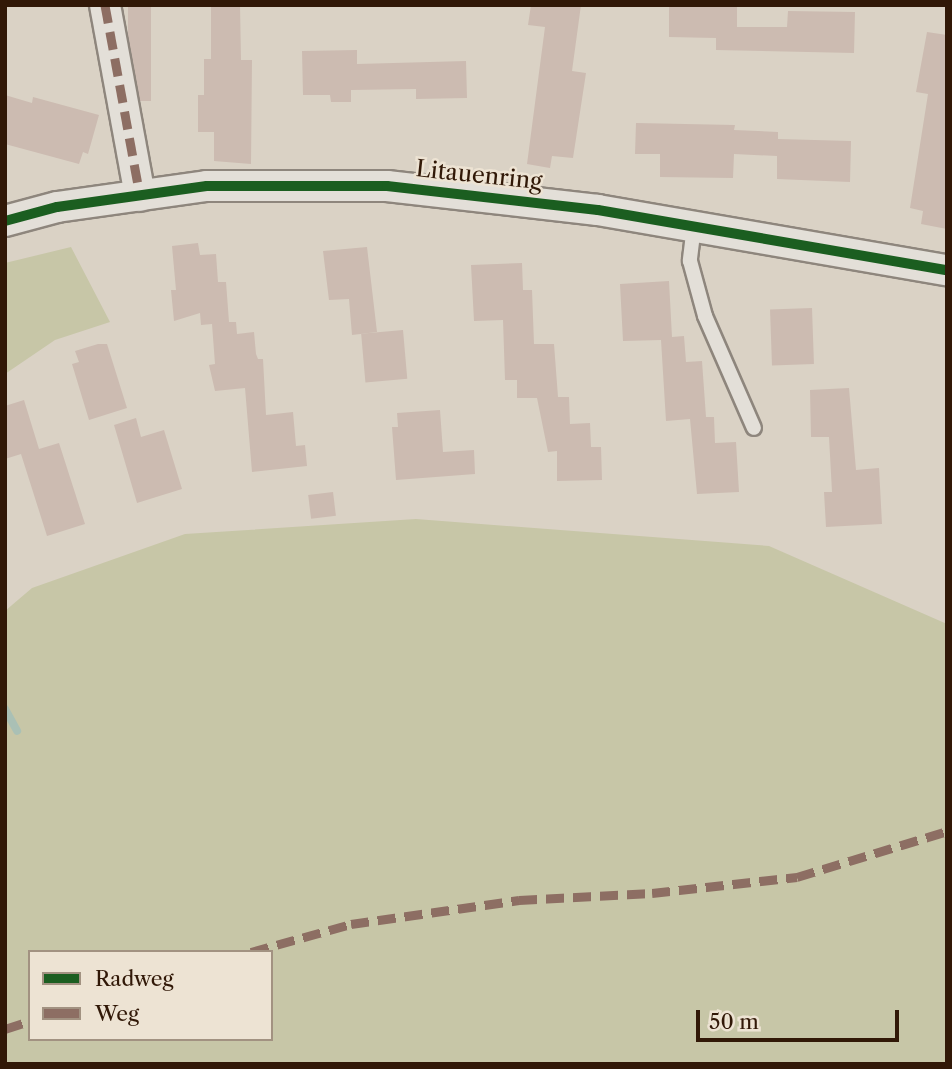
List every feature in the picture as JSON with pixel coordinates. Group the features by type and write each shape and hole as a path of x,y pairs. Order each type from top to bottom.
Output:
{"street":[{"path":"105,5 140,196"},
{"name":"Litauenring","path":"5,221 57,208 207,186 387,186 552,204 947,270"}],"lane":[{"path":"694,226 690,261 705,316 754,428"}],"green space":[{"path":"71,247 110,322 55,340 5,374 5,263"},
{"path":"416,519 769,546 947,624 947,1064 5,1064 5,611 32,588 185,534"}],"building":[{"path":"128,5 151,5 151,101 128,101"},
{"path":"211,5 240,5 241,60 252,60 251,164 214,161 214,132 198,132 198,95 204,95 204,59 211,59"},
{"path":"531,5 581,5 572,71 586,73 573,158 552,156 550,168 527,164 545,27 528,25"},
{"path":"669,5 737,5 737,27 787,27 788,11 855,12 854,53 716,50 716,38 669,37"},
{"path":"927,32 947,35 947,229 921,224 923,211 910,208 928,94 916,92"},
{"path":"357,50 357,64 466,61 467,98 416,99 416,89 351,90 351,102 331,102 330,95 303,95 302,51"},
{"path":"5,95 32,103 33,97 99,115 88,154 83,152 79,164 5,144"},
{"path":"636,123 735,125 734,130 778,132 778,139 851,141 850,182 777,179 777,156 734,154 733,178 660,177 660,154 635,154"},
{"path":"198,243 200,255 216,254 218,282 226,282 229,322 236,322 237,334 254,332 256,354 258,359 263,359 266,415 293,412 296,446 305,445 307,466 252,472 245,388 215,391 209,365 215,364 212,324 201,325 200,313 174,321 171,290 176,290 172,246"},
{"path":"367,247 377,332 352,335 349,299 329,300 323,251"},
{"path":"522,263 523,290 532,290 534,344 554,344 558,397 569,397 570,424 590,423 591,447 601,447 602,480 557,481 557,451 548,452 537,398 517,398 517,380 505,380 503,320 474,321 471,265"},
{"path":"669,281 672,337 684,336 686,362 702,361 706,417 714,417 715,443 736,442 739,492 697,494 690,419 666,421 661,340 623,341 620,284"},
{"path":"812,308 814,364 772,365 770,309"},
{"path":"403,330 407,379 365,382 361,334"},
{"path":"107,344 127,408 89,420 72,364 79,362 75,351"},
{"path":"849,388 856,470 879,468 882,524 826,527 824,492 832,492 829,437 811,437 810,390"},
{"path":"24,400 39,449 59,443 85,524 47,536 21,454 5,459 5,406"},
{"path":"440,410 443,452 474,450 475,474 396,480 392,427 398,427 397,413"},
{"path":"136,418 141,437 164,430 182,489 137,503 114,425"},
{"path":"333,492 336,516 311,519 308,495"}],"waterway":[{"path":"5,709 17,731"}],"marked path":[{"path":"105,5 140,196"},
{"path":"258,950 351,924 519,900 652,893 797,877 947,831"},
{"path":"5,1029 28,1022"}],"cycle path":[{"path":"5,221 57,207 207,186 387,186 598,210 947,270"}]}
